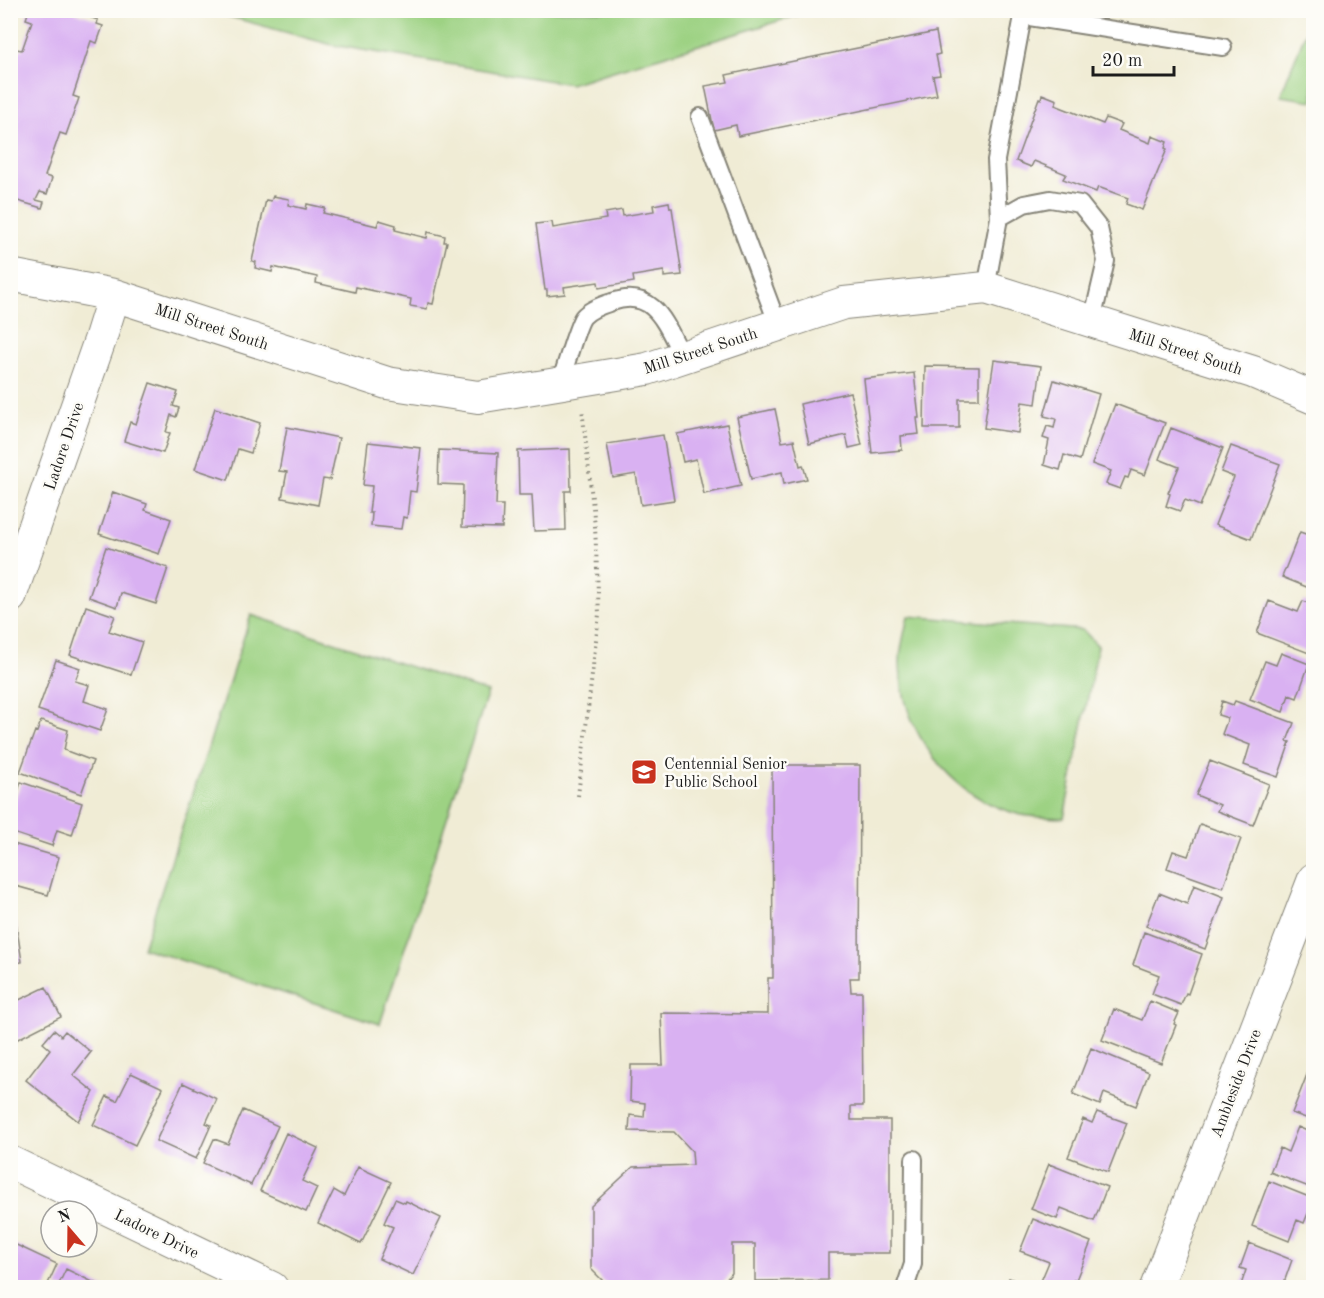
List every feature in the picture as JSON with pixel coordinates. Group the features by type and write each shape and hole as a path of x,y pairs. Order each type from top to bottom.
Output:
{"street":[{"name":"Mill Street South","path":"10,275 114,295 387,383 478,397 647,369 844,303 986,288 1254,372 1314,398"},
{"name":"Ladore Drive","path":"10,597 114,295"},
{"name":"Ambleside Drive","path":"1156,1287 1314,879"},
{"name":"Ladore Drive","path":"10,1162 272,1287"}],"lane":[{"path":"986,288 999,218 996,160 1023,16 1223,47"},
{"path":"700,117 778,326"},
{"path":"999,218 1024,204 1050,199 1080,204 1099,228 1106,261 1092,321"},
{"path":"569,382 582,318 597,307 621,299 636,298 649,304 660,313 683,357"},
{"path":"904,1287 913,1264 914,1159"}],"path":[{"path":"569,382 595,526 599,614 578,796"}],"green space":[{"path":"209,11 812,11 570,84 332,45"},
{"path":"1313,14 1313,101 1280,96"},
{"path":"251,615 488,692 380,1024 143,948"},
{"path":"908,616 1083,630 1098,646 1064,818 1020,815 991,804 950,776 934,758 920,737 903,691 900,660"}],"building":[{"path":"29,10 69,10 98,20 97,24 103,26 97,43 91,41 73,96 79,98 66,135 60,133 45,176 52,178 47,194 40,192 36,200 44,202 42,208 11,199 15,187 10,185 10,82 16,67 10,65 16,49 22,50 32,21 26,19"},
{"path":"936,32 940,54 936,55 940,75 933,76 937,95 738,136 736,125 714,130 705,86 728,82 726,75"},
{"path":"1042,94 1057,100 1055,105 1103,124 1106,118 1122,124 1119,130 1150,143 1152,136 1167,142 1165,148 1167,149 1142,210 1126,204 1128,198 1098,187 1096,192 1063,179 1066,174 1034,161 1031,167 1016,161"},
{"path":"273,196 289,199 288,205 306,209 307,204 325,208 323,213 377,226 379,220 396,225 395,230 427,238 428,232 445,236 444,242 447,242 433,304 428,303 427,309 410,306 411,299 356,287 355,292 316,283 317,277 273,267 272,272 255,268 256,262 252,261 266,200 271,201"},
{"path":"669,202 672,208 682,275 664,277 664,271 633,276 634,282 599,288 598,282 564,287 565,294 547,296 536,224 552,222 553,228 606,219 605,213 622,210 623,216 654,211 653,205"},
{"path":"994,360 1041,366 1036,404 1022,402 1018,433 984,428"},
{"path":"925,366 979,367 979,399 959,399 959,428 924,428"},
{"path":"914,373 919,434 901,436 902,450 872,453 864,379"},
{"path":"1054,380 1099,394 1080,460 1064,455 1060,470 1044,465 1049,440 1043,438 1047,426 1054,428 1056,419 1044,416"},
{"path":"150,383 178,392 173,406 179,408 176,417 171,415 166,432 170,433 163,453 124,441 130,422 136,424"},
{"path":"850,392 862,445 849,448 846,435 809,444 800,404"},
{"path":"1115,404 1165,423 1145,475 1131,470 1120,489 1106,484 1111,471 1092,464"},
{"path":"215,408 260,423 251,453 238,449 228,480 195,469"},
{"path":"775,409 782,442 794,440 800,466 803,465 807,479 784,484 782,472 751,479 737,417"},
{"path":"727,424 741,486 704,494 696,459 683,462 677,434"},
{"path":"287,427 339,438 330,480 323,479 318,505 282,498 287,472 279,471"},
{"path":"1171,428 1223,448 1200,506 1185,500 1180,511 1166,506 1170,494 1168,493 1179,467 1159,459"},
{"path":"663,435 674,500 641,505 636,474 613,478 607,444"},
{"path":"368,442 421,448 416,492 410,491 407,518 403,517 401,529 371,526 372,513 369,513 372,486 363,485"},
{"path":"1231,446 1280,464 1251,539 1215,525 1234,477 1221,472"},
{"path":"570,449 571,491 565,491 566,530 534,531 532,495 519,495 518,451"},
{"path":"439,450 498,453 496,505 503,505 502,528 462,527 463,485 438,484"},
{"path":"113,492 147,504 145,510 171,519 159,554 99,534"},
{"path":"1300,532 1314,537 1314,577 1309,588 1282,577"},
{"path":"106,547 168,568 156,604 121,593 117,607 89,597"},
{"path":"1269,601 1298,612 1303,601 1314,605 1314,655 1257,633"},
{"path":"86,606 115,616 109,631 142,642 131,675 70,655"},
{"path":"1281,653 1309,664 1297,698 1289,695 1283,712 1250,699 1265,661 1276,665"},
{"path":"56,660 80,668 75,681 89,685 84,701 108,709 100,731 38,710"},
{"path":"1222,701 1233,705 1235,701 1294,723 1278,777 1244,765 1250,745 1222,734 1228,718 1218,715"},
{"path":"41,721 68,730 64,750 93,761 81,794 20,772"},
{"path":"1210,761 1269,784 1253,825 1217,811 1220,805 1196,795"},
{"path":"772,765 860,765 859,978 850,978 851,992 862,992 863,1106 851,1106 851,1120 890,1120 890,1253 828,1253 828,1280 755,1281 755,1244 732,1244 732,1273 718,1288 610,1288 591,1269 591,1206 633,1167 693,1165 692,1151 674,1132 629,1131 630,1115 644,1117 645,1103 630,1101 631,1065 663,1065 661,1013 768,1014 768,978 773,978"},
{"path":"21,782 82,803 72,835 57,830 52,846 10,832 10,814"},
{"path":"1200,824 1241,839 1223,888 1167,868 1173,851 1188,856"},
{"path":"10,843 59,857 48,895 12,885 10,889"},
{"path":"1194,885 1224,897 1205,949 1146,926 1159,893 1187,904"},
{"path":"16,922 22,962 10,964 10,923"},
{"path":"1144,932 1202,954 1188,994 1186,993 1181,1005 1152,994 1159,975 1133,965"},
{"path":"10,987 17,1001 46,987 61,1017 10,1043"},
{"path":"1150,1001 1179,1013 1161,1063 1102,1040 1114,1009 1142,1020"},
{"path":"54,1030 61,1036 65,1031 91,1052 73,1075 94,1092 78,1121 26,1080 50,1049 43,1043"},
{"path":"1091,1048 1149,1072 1136,1106 1104,1093 1100,1105 1073,1094"},
{"path":"1310,1067 1314,1068 1314,1121 1292,1113"},
{"path":"131,1073 163,1088 135,1145 93,1125 107,1096 117,1101"},
{"path":"183,1083 217,1099 206,1123 211,1125 196,1159 156,1141"},
{"path":"243,1110 278,1126 251,1185 203,1163 214,1139 228,1144"},
{"path":"1097,1112 1127,1123 1108,1172 1068,1157 1083,1119 1092,1123"},
{"path":"1298,1127 1314,1134 1314,1189 1270,1172 1280,1148 1288,1152"},
{"path":"286,1133 318,1148 302,1181 317,1188 306,1212 260,1191"},
{"path":"1049,1164 1107,1187 1094,1221 1061,1208 1057,1219 1031,1209"},
{"path":"358,1167 391,1182 361,1244 318,1223 334,1190 344,1196"},
{"path":"1269,1181 1314,1199 1304,1223 1297,1220 1289,1241 1252,1226"},
{"path":"395,1199 405,1203 406,1201 441,1218 413,1275 379,1259 393,1227 384,1223"},
{"path":"1033,1219 1091,1242 1071,1288 1059,1288 1041,1281 1049,1262 1020,1251"},
{"path":"10,1242 39,1256 39,1259 46,1259 57,1264 46,1288 10,1288"},
{"path":"1249,1243 1292,1260 1282,1288 1240,1288 1246,1270 1240,1268"},
{"path":"66,1269 105,1288 57,1288"},
{"path":"1009,1278 1033,1287 1033,1288 1005,1288"}],"place":[{"name":"Centennial Senior Public School","path":"644,772"}]}
